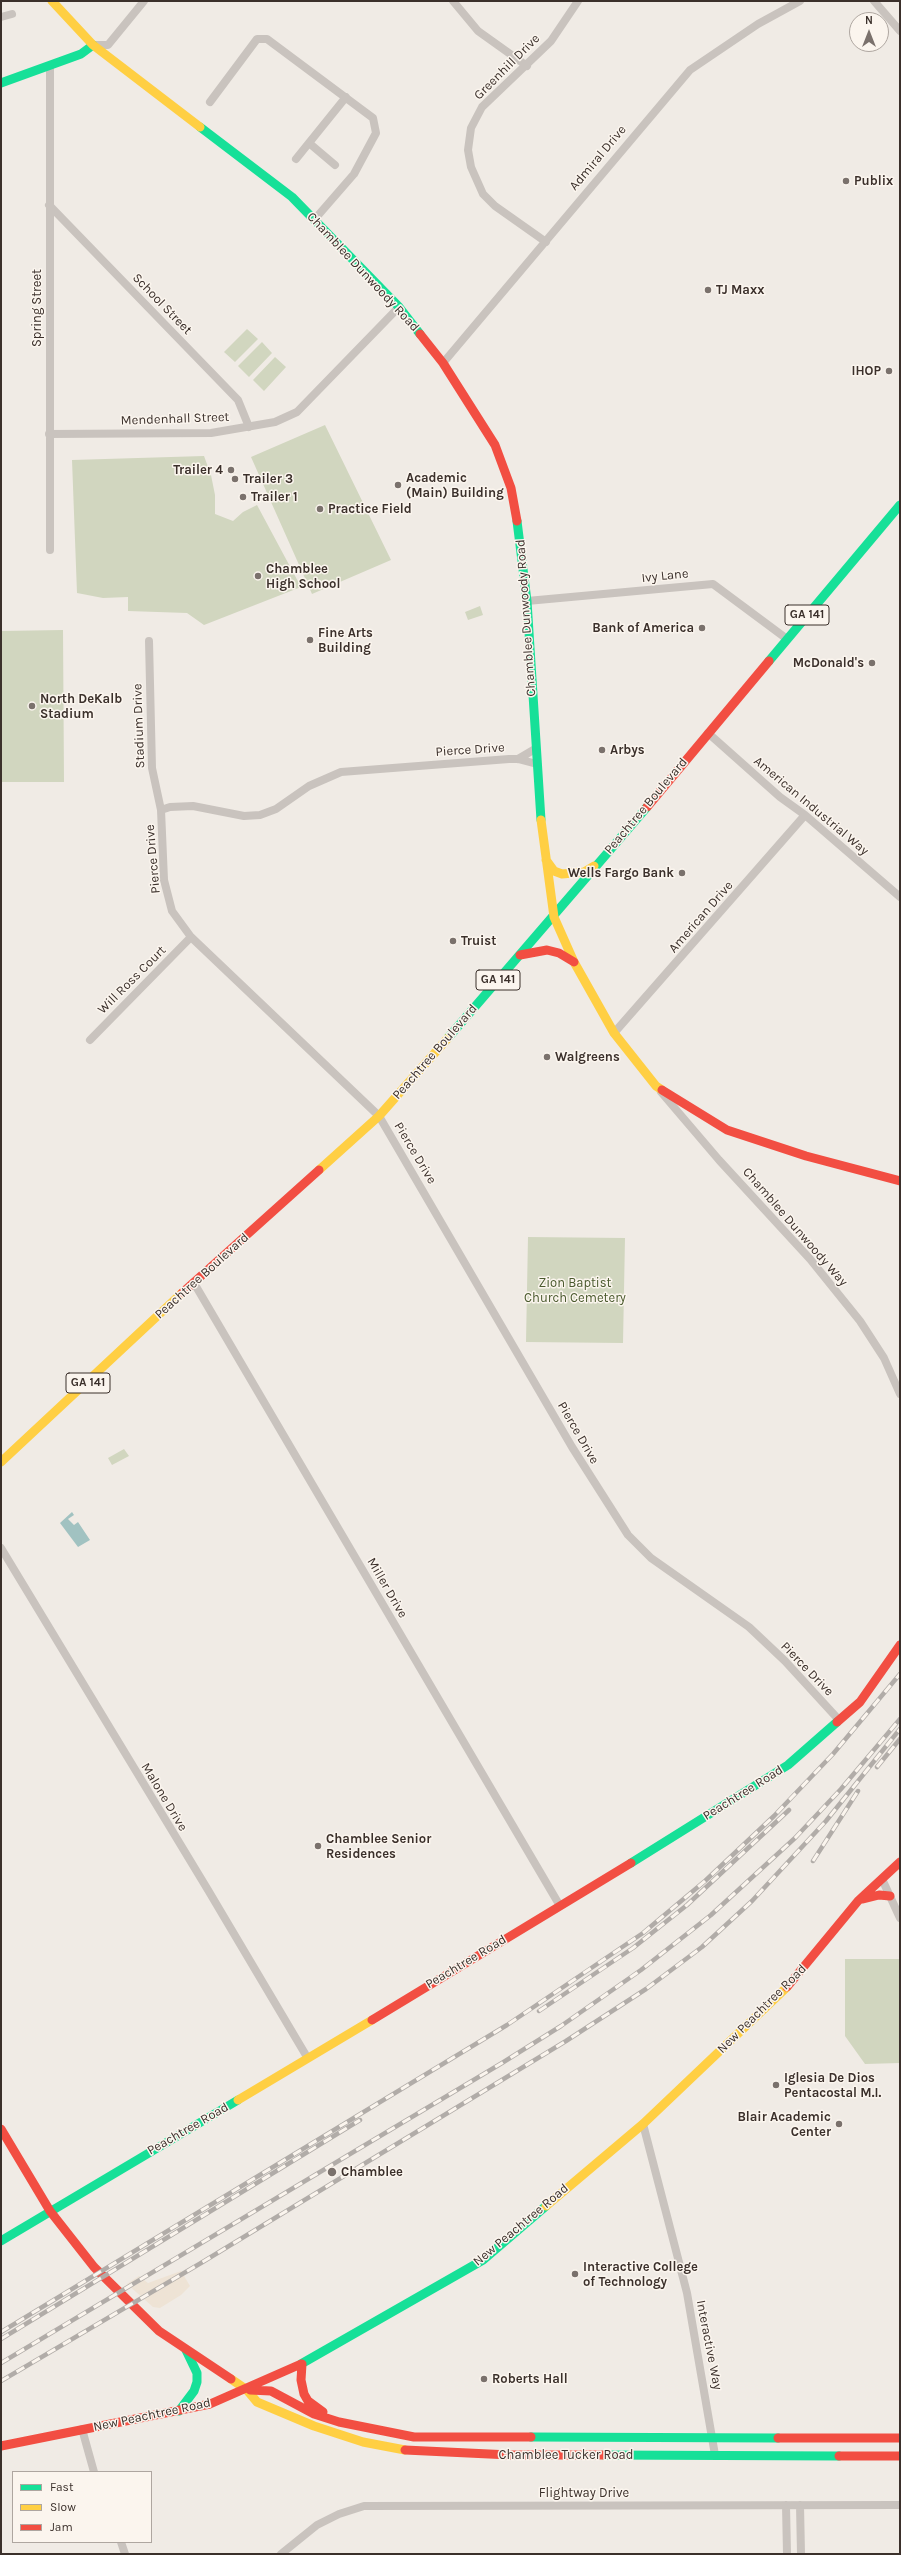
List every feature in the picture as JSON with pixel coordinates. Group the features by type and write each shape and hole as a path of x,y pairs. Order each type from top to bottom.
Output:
{"main road":[{"name":"Chamblee Dunwoody Road","path":"52,1 93,45 226,145 292,197 399,307 443,363 495,445 511,488 521,542 527,601 536,764 546,860 554,917 574,962 614,1033 656,1086 727,1130 806,1156 900,1181"},
{"path":"1,83 81,54 93,45"},
{"name":"Peachtree Boulevard","path":"1,1462 194,1283 379,1116 554,917 900,505"},
{"path":"546,860 554,871 562,874 589,870 601,861"},
{"path":"520,955 547,950 559,953 574,962"},
{"name":"Peachtree Road","path":"1,2241 560,1906 788,1766 860,1702 900,1645"},
{"name":"New Peachtree Road","path":"1,2446 207,2405 247,2390 302,2364 483,2260 643,2124 792,1982 858,1901 900,1862"},
{"path":"858,1901 879,1895 890,1896"},
{"name":"Chamblee Tucker Road","path":"1,2129 50,2211 94,2267 128,2302 159,2331 247,2390 257,2402 314,2426 363,2442 414,2452 510,2455 900,2456"},
{"path":"179,2411 194,2391 197,2382 197,2373 185,2348"},
{"path":"302,2364 301,2380 304,2394 312,2404 339,2422"},
{"name":"Chamblee Tucker Road","path":"247,2390 271,2391 314,2414 339,2422 386,2433 435,2438 900,2438"}],"street":[{"path":"93,45 108,45 144,1"},
{"path":"453,1 482,35 527,66"},
{"name":"Greenhill Drive","path":"546,242 495,206 484,194 471,167 468,150 471,128 482,107 527,66 551,41 578,1"},
{"name":"Admiral Drive","path":"443,363 546,242 578,199 690,70 758,24 799,1"},
{"path":"874,1 900,31"},
{"path":"1,17 12,14"},
{"path":"210,102 257,39 267,39 373,118 376,133 354,174 314,220"},
{"name":"Spring Street","path":"50,66 50,550"},
{"path":"296,159 346,97"},
{"path":"309,143 335,165"},
{"name":"School Street","path":"49,204 238,400 249,427"},
{"name":"Mendenhall Street","path":"49,434 211,432 275,422 297,412 399,307"},
{"name":"Ivy Lane","path":"527,601 713,584 787,639"},
{"name":"Stadium Drive","path":"149,641 151,755 156,792 161,810"},
{"name":"American Industrial Way","path":"708,733 780,797 805,815 900,897"},
{"name":"Pierce Drive","path":"518,759 535,749"},
{"name":"Pierce Drive","path":"536,764 518,759 342,772 309,786 276,809 260,815 237,815 193,806 161,810 162,862 167,894 172,911 191,937 379,1116 572,1447 628,1536 651,1558 749,1627 785,1661 839,1720"},
{"name":"American Drive","path":"614,1033 805,815"},
{"name":"Will Ross Court","path":"90,1040 191,937"},
{"name":"Chamblee Dunwoody Way","path":"656,1086 810,1259 860,1322 884,1358 900,1394"},
{"name":"Miller Drive","path":"194,1283 560,1906"},
{"name":"Malone Drive","path":"1,1548 307,2057"},
{"path":"882,1880 900,1918"},
{"name":"Interactive Way","path":"643,2124 686,2293 715,2455"},
{"path":"82,2429 94,2471"},
{"path":"786,2505 787,2554"},
{"path":"800,2505 801,2554"},
{"name":"Flightway Drive","path":"281,2554 317,2525 339,2514 364,2506 900,2505"},
{"path":"121,2543 126,2554"}],"green space":[{"path":"247,329 258,339 235,362 224,352"},
{"path":"262,342 272,353 249,377 238,366"},
{"path":"275,357 286,367 264,391 253,380"},
{"name":"Practice Field","path":"325,425 391,560 312,594 251,457"},
{"path":"204,456 211,475 215,495 215,514 233,521 243,512 257,505 301,587 204,625 187,613 128,611 128,597 103,598 77,593 72,460"},
{"path":"480,606 483,615 468,620 465,612"},
{"name":"North DeKalb Stadium","path":"63,630 64,782 1,782 1,631"},
{"name":"Zion Baptist Church Cemetery","path":"528,1237 625,1238 623,1343 526,1342"},
{"path":"124,1449 129,1456 112,1465 108,1458"},
{"path":"845,1959 900,1959 900,2063 865,2064 845,2036"}],"shaded area":[{"path":"181,2271 190,2286 181,2295 160,2308 153,2307 127,2284 139,2276 148,2283"}],"water":[{"path":"72,1512 74,1515 68,1519 74,1525 78,1522 90,1540 78,1547 60,1523"}],"railway":[{"path":"1,2332 507,2025 643,1933 705,1881 774,1816 833,1754 900,1674"},
{"path":"1,2363 502,2063 561,2026 641,1970 711,1915 795,1838 841,1789 900,1719"},
{"path":"1,2381 201,2263 566,2041 646,1989 702,1947 752,1901 826,1821 900,1729"},
{"path":"877,1767 900,1739"},
{"path":"813,1861 858,1791"},
{"path":"539,2011 633,1948 687,1905 789,1810"},
{"path":"1,2339 360,2120"}],"traffic: fast":[{"path":"1,83 81,54 93,45"},
{"path":"200,127 292,197 399,307 420,334"},
{"path":"769,661 900,505"},
{"path":"517,521 527,601 541,820"},
{"path":"448,1038 647,807"},
{"path":"631,1863 788,1765 837,1722"},
{"path":"1,2241 238,2100"},
{"path":"301,2364 483,2260 546,2206"},
{"path":"179,2411 194,2391 197,2382 197,2373 186,2350"},
{"path":"531,2437 778,2438"},
{"path":"604,2455 839,2456"}],"traffic: slow":[{"path":"52,1 93,45 200,127"},
{"path":"541,820 554,917 574,962 614,1033 656,1086 662,1090"},
{"path":"546,860 554,871 562,874 584,872 594,866"},
{"path":"319,1170 379,1116 448,1038"},
{"path":"1,1462 182,1293"},
{"path":"546,2206 643,2124 787,1987"},
{"path":"238,2100 372,2020"},
{"path":"231,2379 247,2390 257,2402 314,2426 363,2442 405,2450"}],"traffic: jam":[{"path":"420,334 443,363 495,445 511,488 517,521"},
{"path":"647,807 769,661"},
{"path":"520,955 547,950 559,953 574,962"},
{"path":"662,1090 727,1130 806,1156 900,1181"},
{"path":"182,1293 319,1170"},
{"path":"837,1722 860,1702 900,1645"},
{"path":"787,1987 858,1901 900,1862"},
{"path":"372,2020 631,1863"},
{"path":"863,1899 879,1895 890,1896"},
{"path":"1,2129 50,2211 94,2267 159,2331 231,2379"},
{"path":"1,2446 210,2404 301,2364"},
{"path":"302,2364 301,2380 304,2394 308,2401 323,2412"},
{"path":"250,2390 271,2391 314,2414 339,2422 414,2437 531,2437"},
{"path":"778,2438 900,2438"},
{"path":"405,2450 510,2455 604,2455"},
{"path":"839,2456 900,2456"}],"place":[{"name":"Publix","path":"846,181"},
{"name":"TJ Maxx","path":"708,290"},
{"name":"IHOP","path":"889,371"},
{"name":"Trailer 4","path":"231,470"},
{"name":"Trailer 3","path":"235,479"},
{"name":"Academic (Main) Building","path":"398,485"},
{"name":"Trailer 1","path":"243,497"},
{"name":"Practice Field","path":"320,509"},
{"name":"Chamblee High School","path":"258,576"},
{"name":"Bank of America","path":"702,628"},
{"name":"Fine Arts Building","path":"310,640"},
{"name":"McDonald's","path":"872,663"},
{"name":"North DeKalb Stadium","path":"32,706"},
{"name":"Arbys","path":"602,750"},
{"name":"Wells Fargo Bank","path":"682,873"},
{"name":"Truist","path":"453,941"},
{"name":"Walgreens","path":"547,1057"},
{"name":"Chamblee Senior Residences","path":"318,1846"},
{"name":"Iglesia De Dios Pentacostal M.I.","path":"776,2085"},
{"name":"Blair Academic Center","path":"839,2124"},
{"name":"Chamblee","path":"332,2172"},
{"name":"Interactive College of Technology","path":"575,2274"},
{"name":"Roberts Hall","path":"484,2379"}]}
